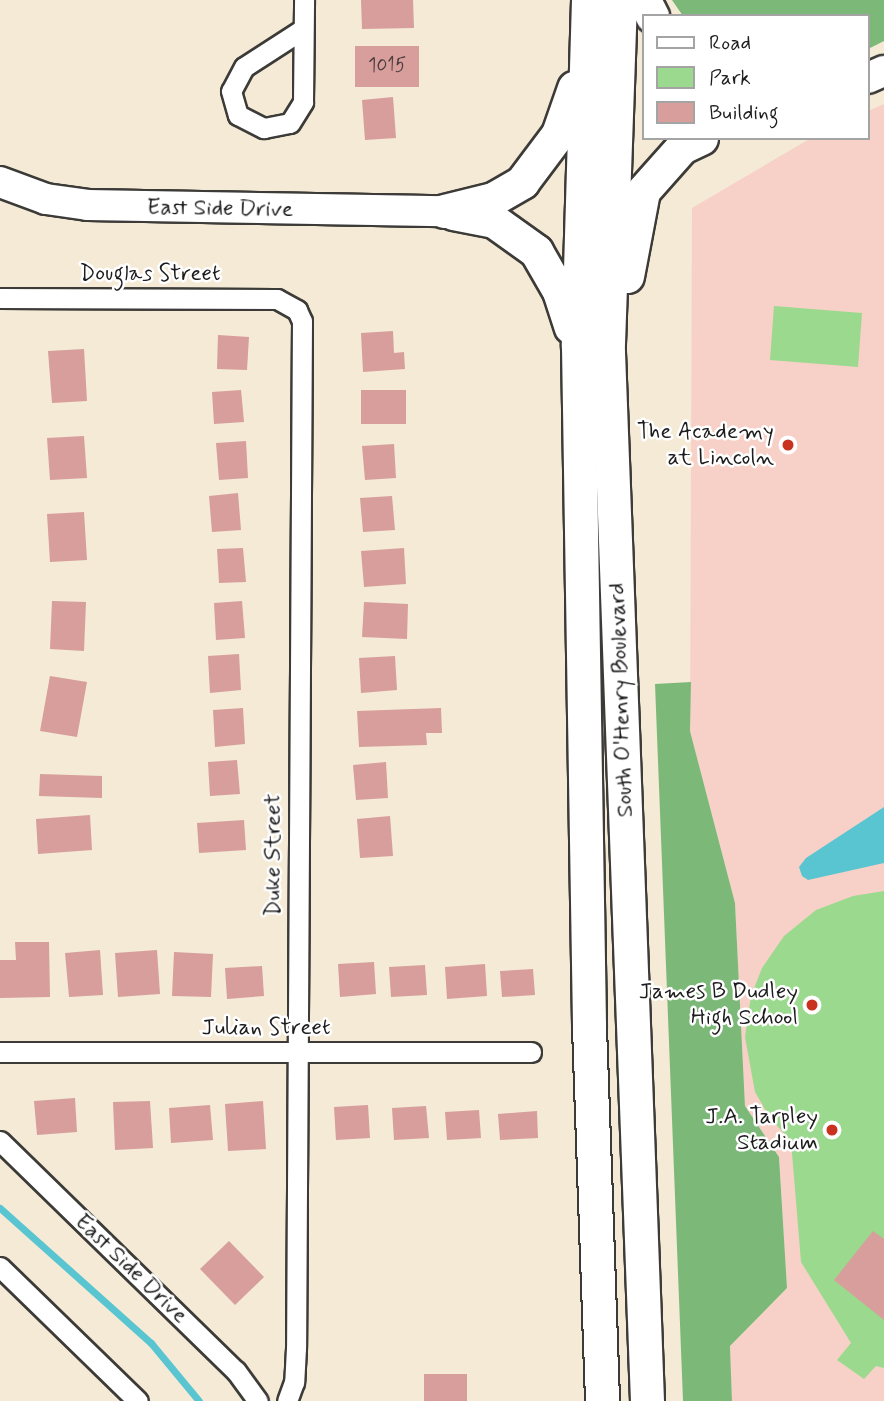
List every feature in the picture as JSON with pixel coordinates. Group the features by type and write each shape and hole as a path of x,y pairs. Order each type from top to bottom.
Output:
{"highway":[{"name":"South O'Henry Boulevard","path":"588,0 583,59 593,349 647,1401"},
{"name":"South O'Henry Boulevard","path":"602,1401 589,1027 593,349 620,0"},
{"path":"444,211 493,199 522,182 558,134 583,59"},
{"path":"444,211 494,221 536,251 593,349 625,298 631,240 643,191 682,147 697,140"}],"main road":[{"name":"East Side Drive","path":"0,182 46,198 88,205 444,211"}],"street":[{"path":"303,29 244,67 231,91 238,115 264,128 289,123 303,102 304,0"},
{"name":"Douglas Street","path":"0,298 277,299 297,310"},
{"name":"Duke Street","path":"287,1401 294,1382 296,1348 304,330 297,310"},
{"name":"Julian Street","path":"0,1052 531,1052"},
{"name":"East Side Drive","path":"0,1141 236,1371 258,1401"},
{"path":"0,1267 138,1401"}],"shaded area":[{"name":"The Academy at Lincoln","path":"884,104 884,1401 732,1401 730,1346 787,1288 779,1157 745,1107 735,903 690,731 692,208 808,140 870,140 870,110"}],"green space":[{"path":"672,0 884,0 884,41 870,48 870,14 682,14"},
{"path":"774,306 862,313 858,367 770,360"},
{"path":"691,682 690,731 735,903 745,1106 779,1157 787,1288 730,1346 732,1401 683,1401 655,684"},
{"name":"J.A. Tarpley Stadium","path":"884,891 884,1368 876,1366 864,1379 837,1360 851,1343 801,1262 791,1141 770,1118 755,1092 745,1037 751,996 762,968 784,936 816,910 853,896"}],"water":[{"path":"884,807 884,863 808,880 802,876 799,867 806,858"}],"building":[{"path":"361,0 413,0 414,28 362,29"},
{"path":"355,46 419,46 419,87 355,87"},
{"path":"393,97 396,138 365,140 362,100"},
{"path":"393,331 394,353 404,352 405,369 363,372 361,333"},
{"path":"218,335 249,337 247,370 217,369"},
{"path":"84,349 87,401 52,403 48,351"},
{"path":"241,390 244,422 214,424 212,392"},
{"path":"361,390 406,390 406,424 361,424"},
{"path":"84,436 87,478 50,480 47,438"},
{"path":"246,441 248,478 219,480 216,443"},
{"path":"394,444 396,478 365,480 362,446"},
{"path":"238,493 241,530 212,532 209,496"},
{"path":"392,496 395,530 363,532 360,498"},
{"path":"84,512 87,560 50,562 47,514"},
{"path":"243,548 246,582 219,583 217,549"},
{"path":"404,548 406,584 364,587 361,551"},
{"path":"52,601 86,602 84,651 50,649"},
{"path":"242,601 245,638 216,640 214,603"},
{"path":"364,602 408,604 407,639 362,637"},
{"path":"239,654 241,690 210,693 208,656"},
{"path":"395,656 397,690 361,693 359,658"},
{"path":"50,676 87,682 77,737 40,731"},
{"path":"243,708 245,744 215,747 213,710"},
{"path":"441,708 442,733 426,733 427,745 359,747 357,711"},
{"path":"237,760 240,794 210,796 208,762"},
{"path":"386,762 388,798 356,800 353,765"},
{"path":"40,774 102,776 102,798 39,796"},
{"path":"90,815 92,850 38,854 36,819"},
{"path":"390,816 393,856 360,858 357,819"},
{"path":"244,820 246,850 199,853 197,823"},
{"path":"15,942 49,942 50,997 0,998 0,960 16,960"},
{"path":"100,950 103,995 69,997 65,953"},
{"path":"157,950 160,994 118,997 115,953"},
{"path":"174,952 213,954 211,997 172,996"},
{"path":"374,962 376,994 340,997 338,964"},
{"path":"485,964 487,996 447,999 445,967"},
{"path":"425,965 427,995 391,997 389,967"},
{"path":"262,966 264,996 227,999 225,968"},
{"path":"533,969 535,995 502,997 500,971"},
{"path":"75,1098 77,1132 37,1135 34,1101"},
{"path":"150,1101 153,1148 115,1150 113,1102"},
{"path":"263,1101 266,1149 228,1151 225,1104"},
{"path":"210,1105 213,1140 171,1143 169,1108"},
{"path":"368,1105 370,1138 336,1140 334,1107"},
{"path":"426,1106 429,1138 394,1140 392,1108"},
{"path":"479,1110 481,1138 447,1140 445,1112"},
{"path":"537,1111 538,1138 500,1140 498,1114"},
{"path":"873,1231 884,1239 884,1320 834,1280"},
{"path":"229,1241 264,1277 235,1305 200,1269"},
{"path":"424,1374 467,1374 467,1401 424,1401"}],"waterway":[{"path":"0,1208 151,1343 199,1401"}],"place":[{"name":"The Academy at Lincoln","path":"788,445"},
{"name":"James B Dudley High School","path":"812,1005"},
{"name":"J.A. Tarpley Stadium","path":"832,1130"}]}
